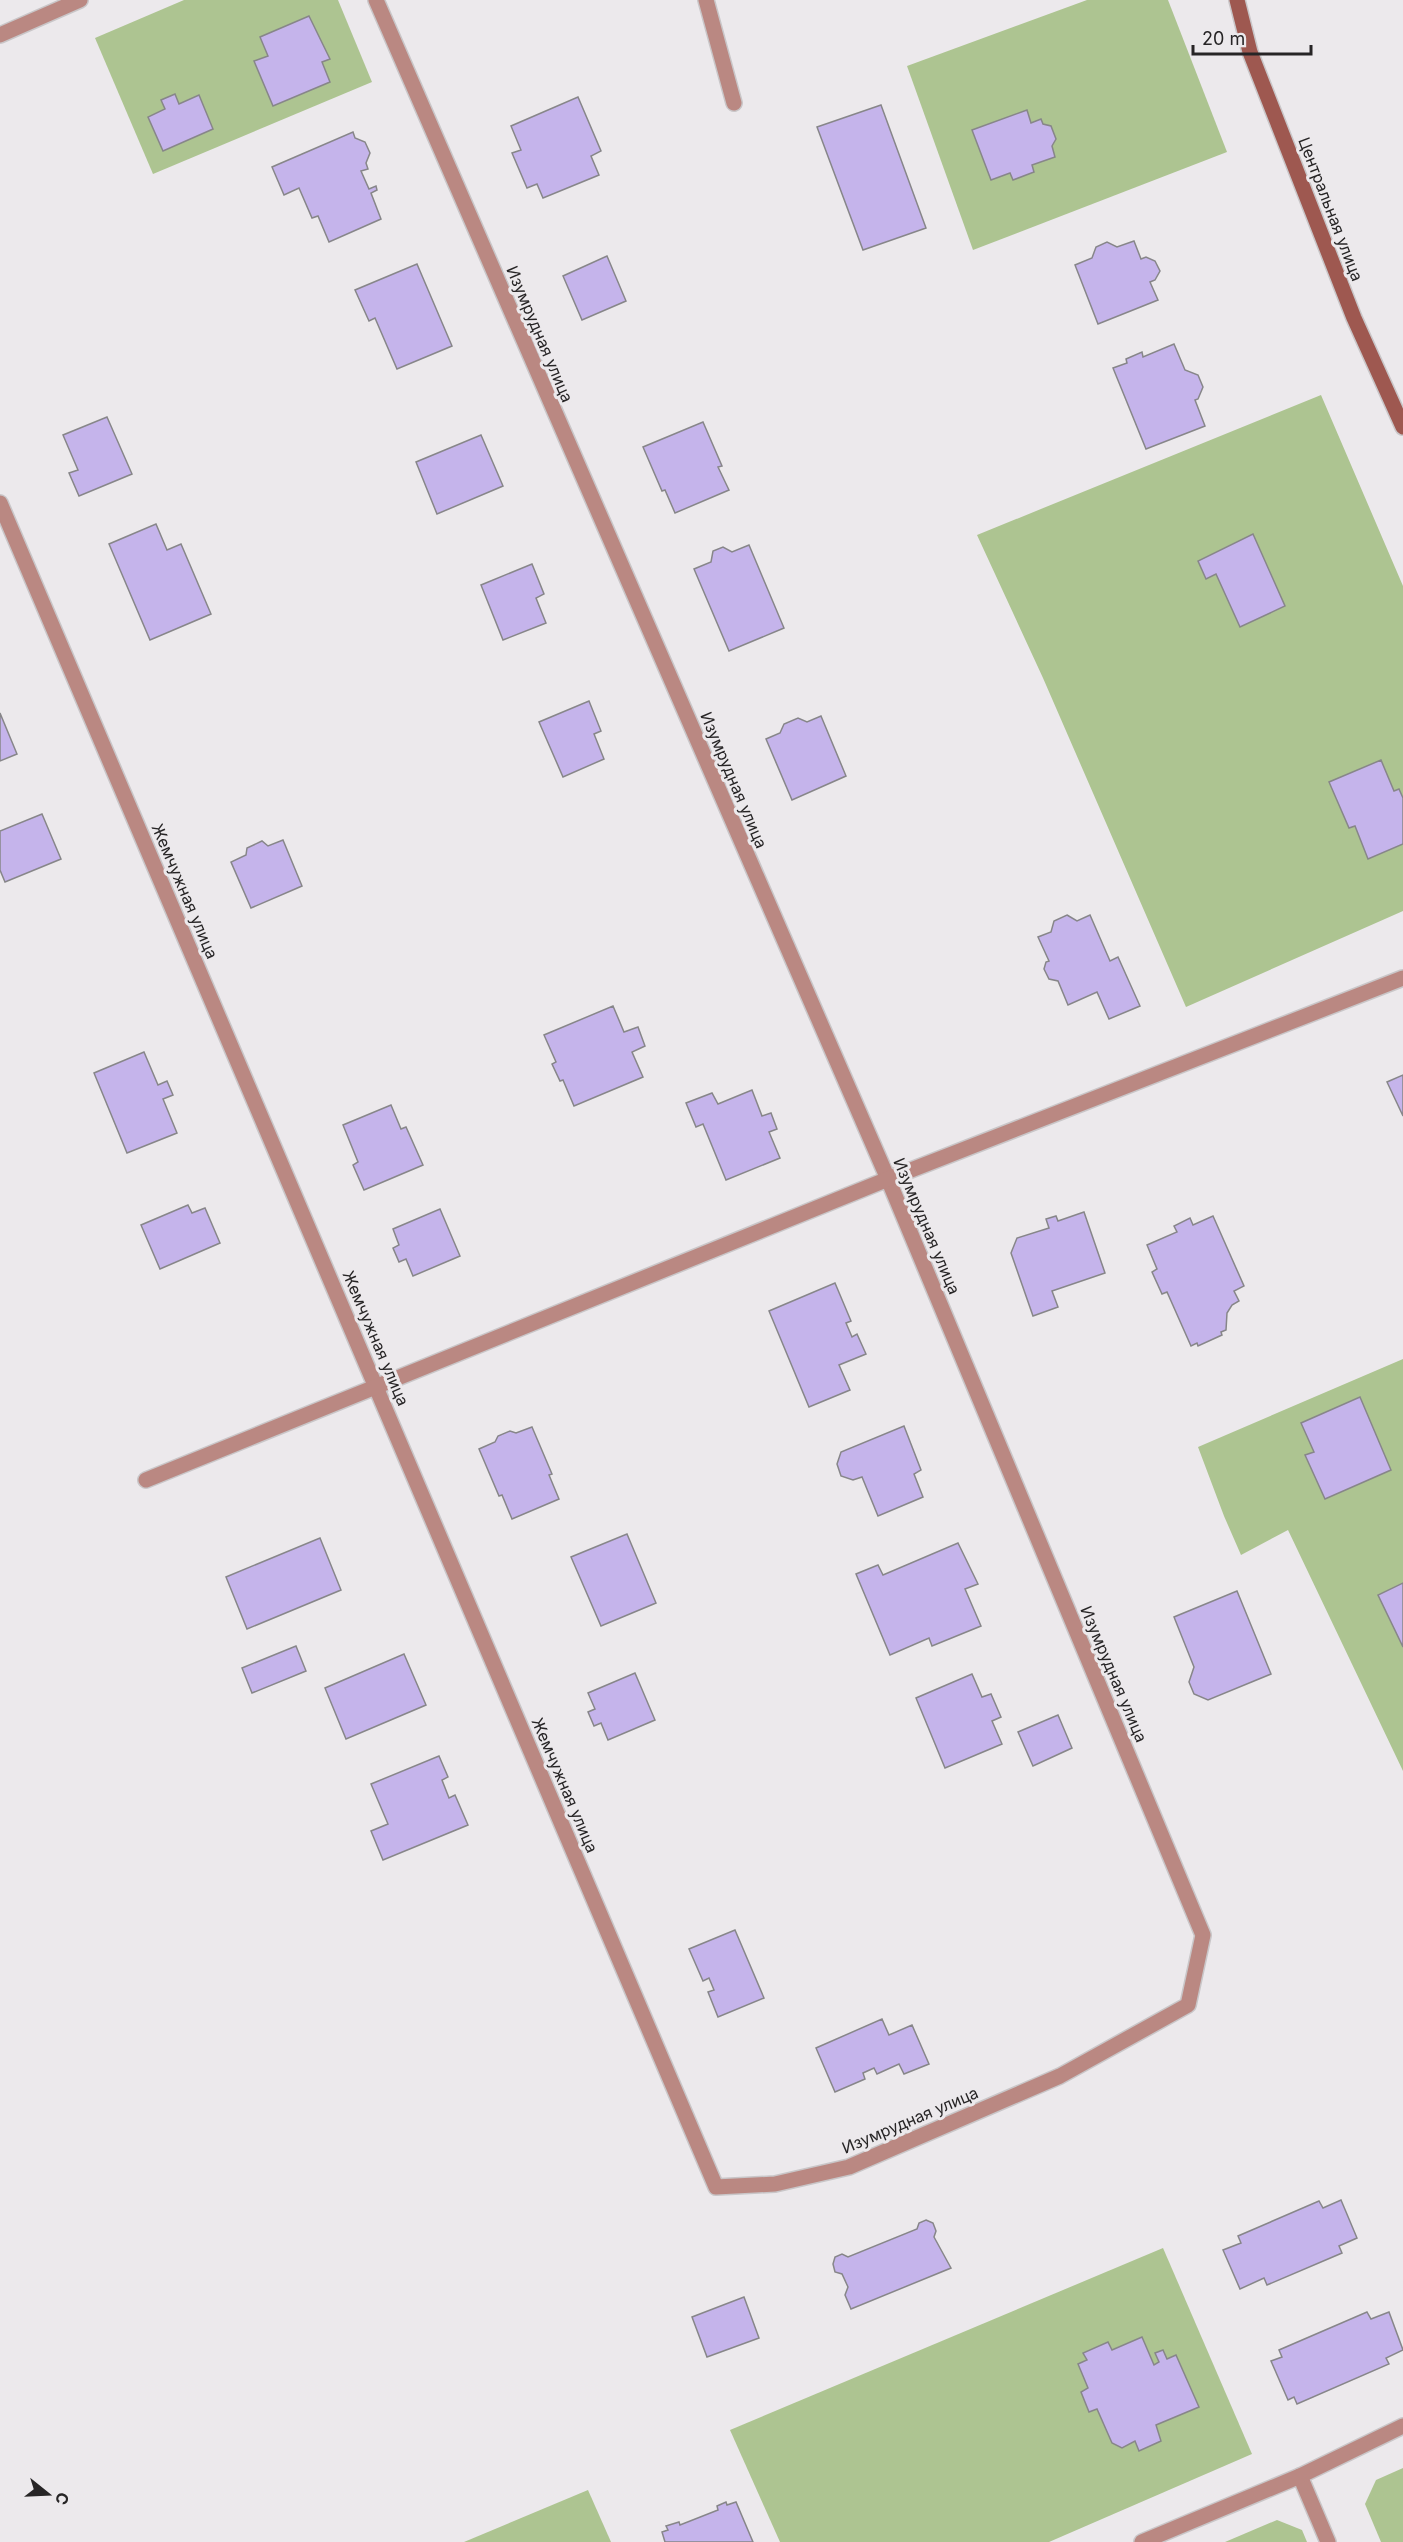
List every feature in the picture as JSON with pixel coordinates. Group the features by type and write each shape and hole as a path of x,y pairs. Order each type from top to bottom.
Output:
{"main road":[{"name":"Центральная улица","path":"1237,0 1250,52 1354,318 1403,426"}],"street":[{"path":"0,35 80,0"},
{"name":"Изумрудная улица","path":"376,0 888,1179 1203,1935 1188,2005 1060,2076 849,2167 776,2184 716,2187"},
{"path":"706,0 734,103"},
{"name":"Жемчужная улица","path":"0,503 716,2187"},
{"path":"146,1480 888,1179 1403,978"},
{"path":"1142,2542 1300,2476 1403,2426"},
{"path":"1300,2476 1328,2542"}],"green space":[{"path":"184,0 338,0 372,82 153,174 95,38"},
{"path":"1087,0 1168,0 1227,152 973,250 907,66"},
{"path":"1321,395 1403,586 1403,911 1186,1007 1043,678 977,535"},
{"path":"1403,1359 1403,1771 1288,1530 1241,1555 1198,1447"},
{"path":"1163,2248 1252,2454 1049,2542 780,2542 730,2430"},
{"path":"1403,2468 1403,2542 1381,2542 1365,2504 1376,2480"},
{"path":"588,2490 611,2542 464,2542"},
{"path":"1277,2520 1302,2530 1307,2542 1225,2542"}],"building":[{"path":"309,16 330,59 322,62 330,82 273,106 254,61 268,56 260,37"},
{"path":"175,94 179,104 199,95 213,129 163,151 148,117 165,109 161,100"},
{"path":"578,97 601,151 591,156 599,175 543,198 537,184 527,188 512,153 521,150 511,126"},
{"path":"881,105 926,228 863,250 817,127"},
{"path":"1027,110 1031,123 1041,119 1043,124 1051,126 1056,139 1052,146 1055,157 1032,165 1034,172 1013,180 1010,173 991,180 972,130"},
{"path":"353,132 355,138 365,142 370,153 366,163 368,169 361,171 369,189 376,186 377,190 371,193 381,219 329,242 318,216 312,218 299,188 284,195 272,167"},
{"path":"1134,241 1141,259 1146,257 1155,261 1160,271 1155,280 1150,282 1158,300 1098,324 1075,265 1092,258 1096,247 1107,242 1117,247"},
{"path":"607,256 626,301 582,320 563,276"},
{"path":"417,264 452,346 397,369 375,318 369,321 355,290"},
{"path":"1174,344 1185,370 1198,375 1203,387 1198,399 1195,400 1205,426 1146,449 1113,368 1127,363 1126,359 1142,352 1143,357"},
{"path":"107,417 132,474 79,496 69,473 78,470 63,435"},
{"path":"703,422 722,466 718,467 729,490 675,513 665,490 662,491 643,447"},
{"path":"481,435 503,486 437,514 416,462"},
{"path":"156,524 167,550 181,544 211,614 150,640 109,544"},
{"path":"1253,534 1285,606 1240,627 1216,574 1206,579 1198,561"},
{"path":"749,545 784,628 729,651 694,569 711,562 713,551 723,547 732,552"},
{"path":"532,564 544,594 536,598 546,623 503,640 481,585"},
{"path":"589,701 601,731 594,734 604,759 563,777 539,722"},
{"path":"0,713 17,754 0,761"},
{"path":"821,716 846,776 792,800 766,739 780,733 784,724 798,718 807,722"},
{"path":"1381,760 1394,791 1399,789 1403,798 1403,844 1368,859 1355,826 1349,828 1329,782"},
{"path":"42,814 61,859 5,882 0,870 0,831"},
{"path":"283,840 302,886 251,908 231,862 246,855 247,848 262,841 268,846"},
{"path":"1067,915 1077,921 1090,915 1110,961 1118,957 1140,1006 1109,1019 1097,992 1068,1005 1058,981 1049,979 1044,969 1046,962 1049,961 1038,937 1051,932 1054,921"},
{"path":"613,1006 624,1032 638,1027 645,1046 632,1052 643,1077 574,1106 563,1080 560,1081 552,1064 556,1062 544,1035"},
{"path":"144,1052 158,1085 167,1081 173,1095 163,1099 177,1133 127,1153 94,1073"},
{"path":"1403,1075 1403,1116 1387,1082"},
{"path":"752,1090 762,1116 771,1113 777,1129 769,1132 780,1158 726,1180 703,1124 696,1127 686,1103 712,1093 718,1104"},
{"path":"391,1105 401,1129 406,1127 423,1165 364,1190 353,1165 358,1162 343,1125"},
{"path":"188,1205 192,1213 205,1208 220,1243 160,1269 141,1225"},
{"path":"440,1209 460,1256 413,1276 406,1259 399,1262 393,1248 399,1245 393,1229"},
{"path":"1084,1212 1105,1273 1052,1291 1058,1307 1033,1316 1011,1253 1017,1238 1049,1228 1046,1219 1056,1216 1058,1221"},
{"path":"1213,1216 1244,1286 1234,1291 1239,1301 1232,1305 1227,1313 1226,1330 1221,1332 1222,1335 1198,1346 1197,1343 1191,1346 1167,1292 1162,1294 1152,1272 1157,1269 1147,1245 1177,1232 1174,1226 1190,1218 1193,1225"},
{"path":"835,1283 851,1321 846,1323 852,1337 857,1334 866,1354 839,1365 850,1390 809,1407 769,1311"},
{"path":"1360,1397 1391,1470 1325,1499 1305,1455 1314,1452 1301,1423"},
{"path":"904,1426 921,1470 914,1474 923,1497 878,1516 862,1477 853,1480 841,1476 837,1464 841,1452"},
{"path":"532,1427 552,1474 549,1475 559,1499 512,1519 502,1495 499,1496 479,1449 495,1442 498,1436 510,1431 516,1433"},
{"path":"627,1534 656,1603 601,1626 571,1557"},
{"path":"320,1538 341,1590 247,1629 226,1577"},
{"path":"958,1543 978,1584 965,1589 981,1626 932,1646 929,1638 890,1655 856,1574 878,1565 883,1575"},
{"path":"1403,1583 1403,1647 1378,1595"},
{"path":"1237,1591 1271,1674 1208,1700 1194,1694 1189,1682 1194,1667 1174,1617"},
{"path":"296,1646 306,1671 252,1693 242,1668"},
{"path":"404,1654 426,1705 346,1739 325,1688"},
{"path":"635,1673 655,1720 608,1740 601,1723 594,1726 588,1712 595,1709 588,1693"},
{"path":"972,1674 982,1697 991,1694 1001,1717 992,1721 1002,1744 945,1768 916,1698"},
{"path":"1058,1715 1072,1748 1033,1766 1018,1732"},
{"path":"439,1756 448,1777 442,1780 449,1798 455,1795 468,1825 383,1860 371,1831 388,1824 371,1784"},
{"path":"735,1930 764,1998 718,2017 708,1992 714,1990 709,1978 703,1981 689,1949"},
{"path":"882,2019 889,2035 912,2025 929,2064 904,2074 899,2064 877,2074 874,2068 863,2073 865,2079 835,2092 816,2048"},
{"path":"1341,2200 1357,2238 1339,2246 1342,2253 1267,2285 1264,2278 1240,2289 1223,2250 1241,2243 1238,2236 1319,2201 1323,2208"},
{"path":"926,2220 933,2223 936,2231 934,2237 951,2268 851,2309 845,2295 848,2287 842,2274 835,2272 833,2264 835,2257 842,2254 848,2257 917,2229 919,2223"},
{"path":"744,2297 759,2338 707,2357 692,2317"},
{"path":"1367,2312 1371,2319 1389,2312 1403,2350 1386,2358 1389,2364 1297,2404 1294,2397 1288,2400 1271,2361 1282,2357 1279,2350"},
{"path":"1142,2337 1154,2365 1159,2362 1155,2353 1163,2350 1167,2359 1176,2355 1199,2407 1156,2425 1161,2441 1139,2451 1135,2441 1122,2448 1112,2443 1097,2409 1089,2412 1081,2392 1088,2388 1078,2364 1087,2360 1083,2353 1108,2342 1112,2350"},
{"path":"726,2502 727,2505 736,2502 753,2542 665,2542 662,2532 668,2530 666,2526 679,2522 680,2525 718,2510 717,2506"}]}
